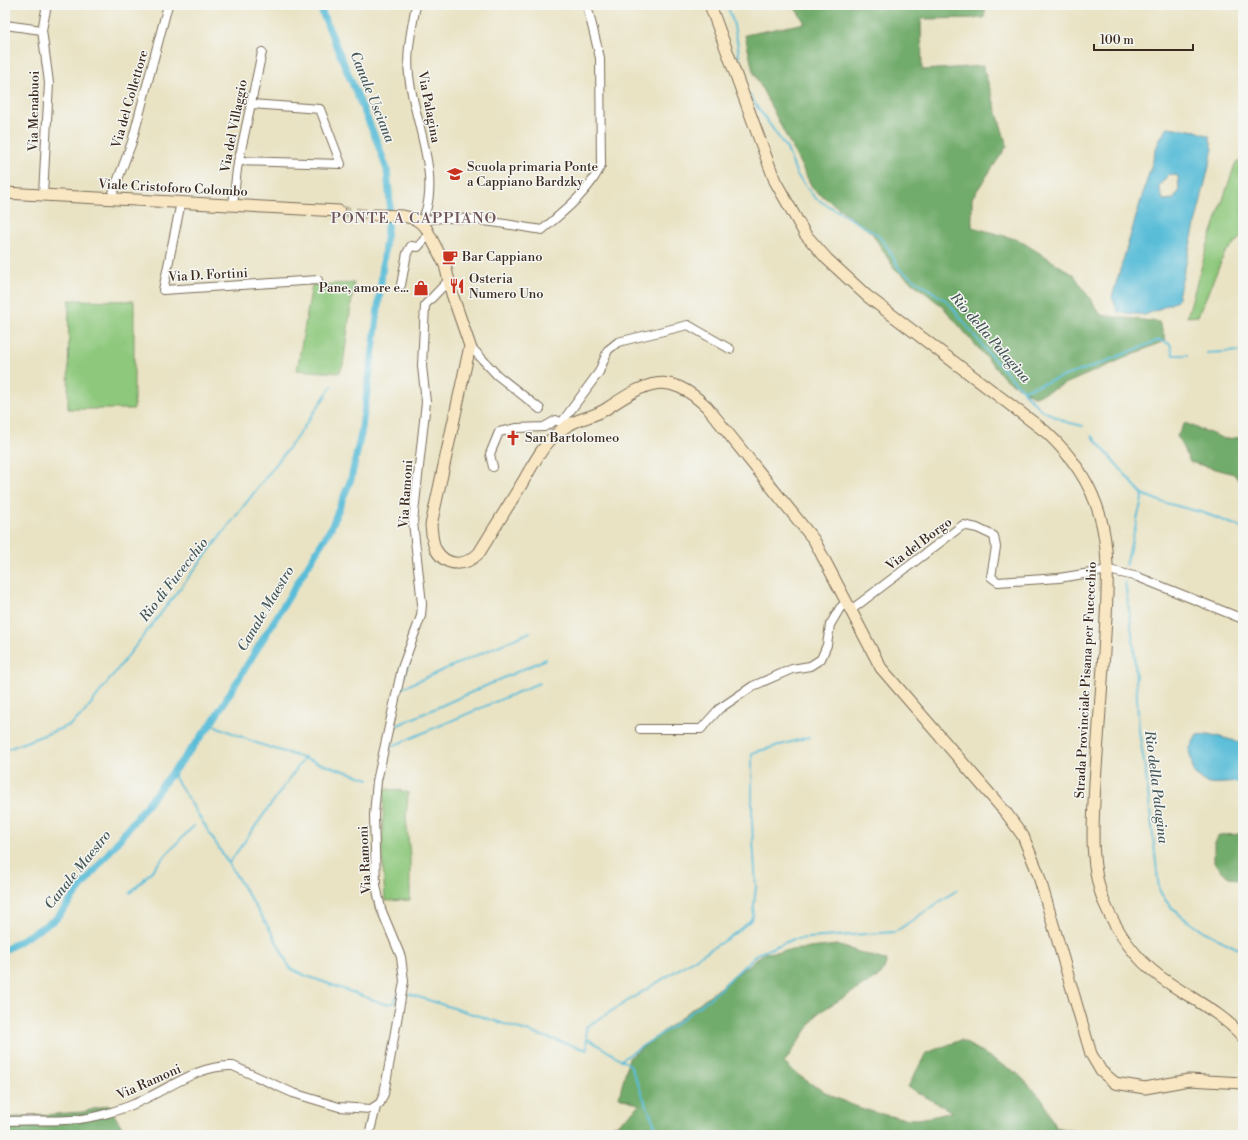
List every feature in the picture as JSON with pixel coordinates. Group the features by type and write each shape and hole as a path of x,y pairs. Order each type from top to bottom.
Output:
{"street":[{"name":"Via Menabuoi","path":"43,195 49,83 42,30 47,5"},
{"name":"Via del Collettore","path":"111,198 132,142 168,5"},
{"name":"Via Palagina","path":"416,5 409,52 409,73 426,160 429,186 424,218"},
{"path":"375,214 429,219 455,219 542,230 583,192 597,174 601,164 600,58 587,5"},
{"name":"Strada Provinciale Pisana per Fucecchio","path":"710,5 775,181 805,234 827,259 867,296 1026,416 1064,448 1080,470 1094,495 1101,517 1109,570 1093,814 1095,870 1104,901 1114,922 1125,940 1140,959 1159,976 1218,1013 1243,1037"},
{"path":"5,25 42,30"},
{"name":"Via del Villaggio","path":"233,205 238,161 262,52"},
{"path":"238,161 341,164 320,110 250,104"},
{"name":"Viale Cristoforo Colombo","path":"5,193 339,211"},
{"name":"Via D. Fortini","path":"181,202 163,290 318,280"},
{"path":"424,218 429,234 445,265 450,279 452,294 470,346 498,375 540,409"},
{"path":"400,285 407,253 411,246 418,247 429,234"},
{"name":"Via Ramoni","path":"5,1121 66,1122 103,1114 134,1104 204,1070 223,1065 233,1066 293,1093 339,1107 371,1109 376,1107 384,1094 404,980 401,957 381,909 376,886 374,815 377,781 402,668 421,616 422,604 413,522 426,402 422,366 425,305 450,279"},
{"path":"470,346 431,525 436,550 444,560 455,564 465,563 472,560 479,553 544,448 599,372 608,350 618,342 688,326 730,350"},
{"path":"493,467 490,454 499,432 517,428 544,427 604,411 636,389 655,384 674,384 692,393 707,407 814,540 881,668 1007,814 1023,836 1038,873 1091,1054 1101,1071 1115,1083 1145,1088 1189,1080 1243,1083"},
{"name":"Via del Borgo","path":"849,606 963,526 977,528 994,536 996,547 991,577 998,582 1059,578 1109,570 1138,577 1243,619"},
{"path":"640,729 701,729 719,709 753,686 792,669 810,666 821,659 827,645 830,624 840,608 849,606"},
{"path":"369,1135 376,1107"}],"green space":[{"path":"793,5 986,5 984,18 921,19 922,70 983,66 1007,146 972,198 972,227 1019,240 1074,275 1101,315 1159,322 1166,340 1035,397 1005,379 942,306 894,268 872,233 813,189 753,71 745,35 805,23"},
{"path":"1243,159 1243,235 1225,253 1198,316 1187,317 1208,244 1235,164"},
{"path":"354,283 343,365 339,373 297,370 312,285"},
{"path":"69,300 134,301 134,409 68,409"},
{"path":"1185,423 1225,439 1243,437 1243,487 1234,474 1190,462 1177,436"},
{"path":"384,789 402,790 402,792 408,792 406,819 410,855 410,900 385,901 382,849"},
{"path":"1243,834 1243,882 1227,876 1214,863 1214,845 1219,835"},
{"path":"837,945 887,961 881,975 818,1013 784,1063 797,1074 828,1094 844,1102 879,1113 896,1117 919,1119 953,1112 908,1087 926,1053 961,1040 1018,1074 1043,1100 1055,1127 1091,1135 578,1135 618,1124 640,1105 619,1097 629,1058 764,953"},
{"path":"108,1105 127,1135 5,1135 5,1118 83,1112"}],"water":[{"path":"1168,127 1196,131 1209,136 1213,149 1177,301 1145,315 1118,312 1112,297 1159,140","holes":["1169,174 1178,176 1179,190 1174,199 1163,200 1159,186"]},
{"path":"1209,734 1243,743 1243,782 1208,784 1194,773 1189,750 1197,735"}],"waterway":[{"name":"Canale Maestro","path":"5,950 56,919 211,724 331,528 351,479 361,434 374,343 390,203 387,170 378,144 319,5"},
{"name":"Rio della Palagina","path":"727,5 733,21 738,46 740,70"},
{"name":"Rio della Palagina","path":"749,95 787,149 797,175 815,198 878,235 888,248 900,270 948,302 989,354 1040,409 1066,422 1083,426"},
{"path":"1024,390 1094,366 1159,340 1170,344 1173,355 1187,355"},
{"path":"1207,353 1243,351"},
{"name":"Rio di Fucecchio","path":"5,750 70,725 83,714 297,437 332,386"},
{"path":"1092,436 1142,494 1162,502 1204,513 1243,528"},
{"name":"Rio della Palagina","path":"1126,565 1143,495"},
{"path":"1243,544 1241,554 1243,558"},
{"name":"Rio della Palagina","path":"1125,582 1134,648 1139,731 1146,775 1159,889 1173,909 1184,918 1220,940 1243,951"},
{"path":"400,689 530,632"},
{"path":"404,677 411,655"},
{"path":"398,725 546,659"},
{"path":"388,748 539,683"},
{"path":"211,724 256,743 369,779"},
{"path":"409,994 587,1050 586,1027 730,937 750,921 753,915 756,886 752,824 752,753 809,737"},
{"path":"229,863 305,757"},
{"path":"172,773 272,933 290,968 304,975 385,1004 394,1003 398,994"},
{"path":"130,893 194,826"},
{"path":"621,1060 670,1028 710,998 757,954 794,939 895,932 957,890"},
{"path":"588,1039 630,1065 659,1135"}],"tunnel":[{"path":"339,211 375,215"}],"place":[{"name":"Scuola primaria Ponte a Cappiano Bardzky","path":"455,174"},
{"name":"Bar Cappiano","path":"450,257"},
{"name":"Osteria Numero Uno","path":"457,286"},
{"name":"Pane, amore e...","path":"421,288"},
{"name":"San Bartolomeo","path":"513,438"}],"district":[{"name":"PONTE A CAPPIANO","path":"414,218"}],"water label":[{"name":"Canale Usciana","path":"372,97"}]}
